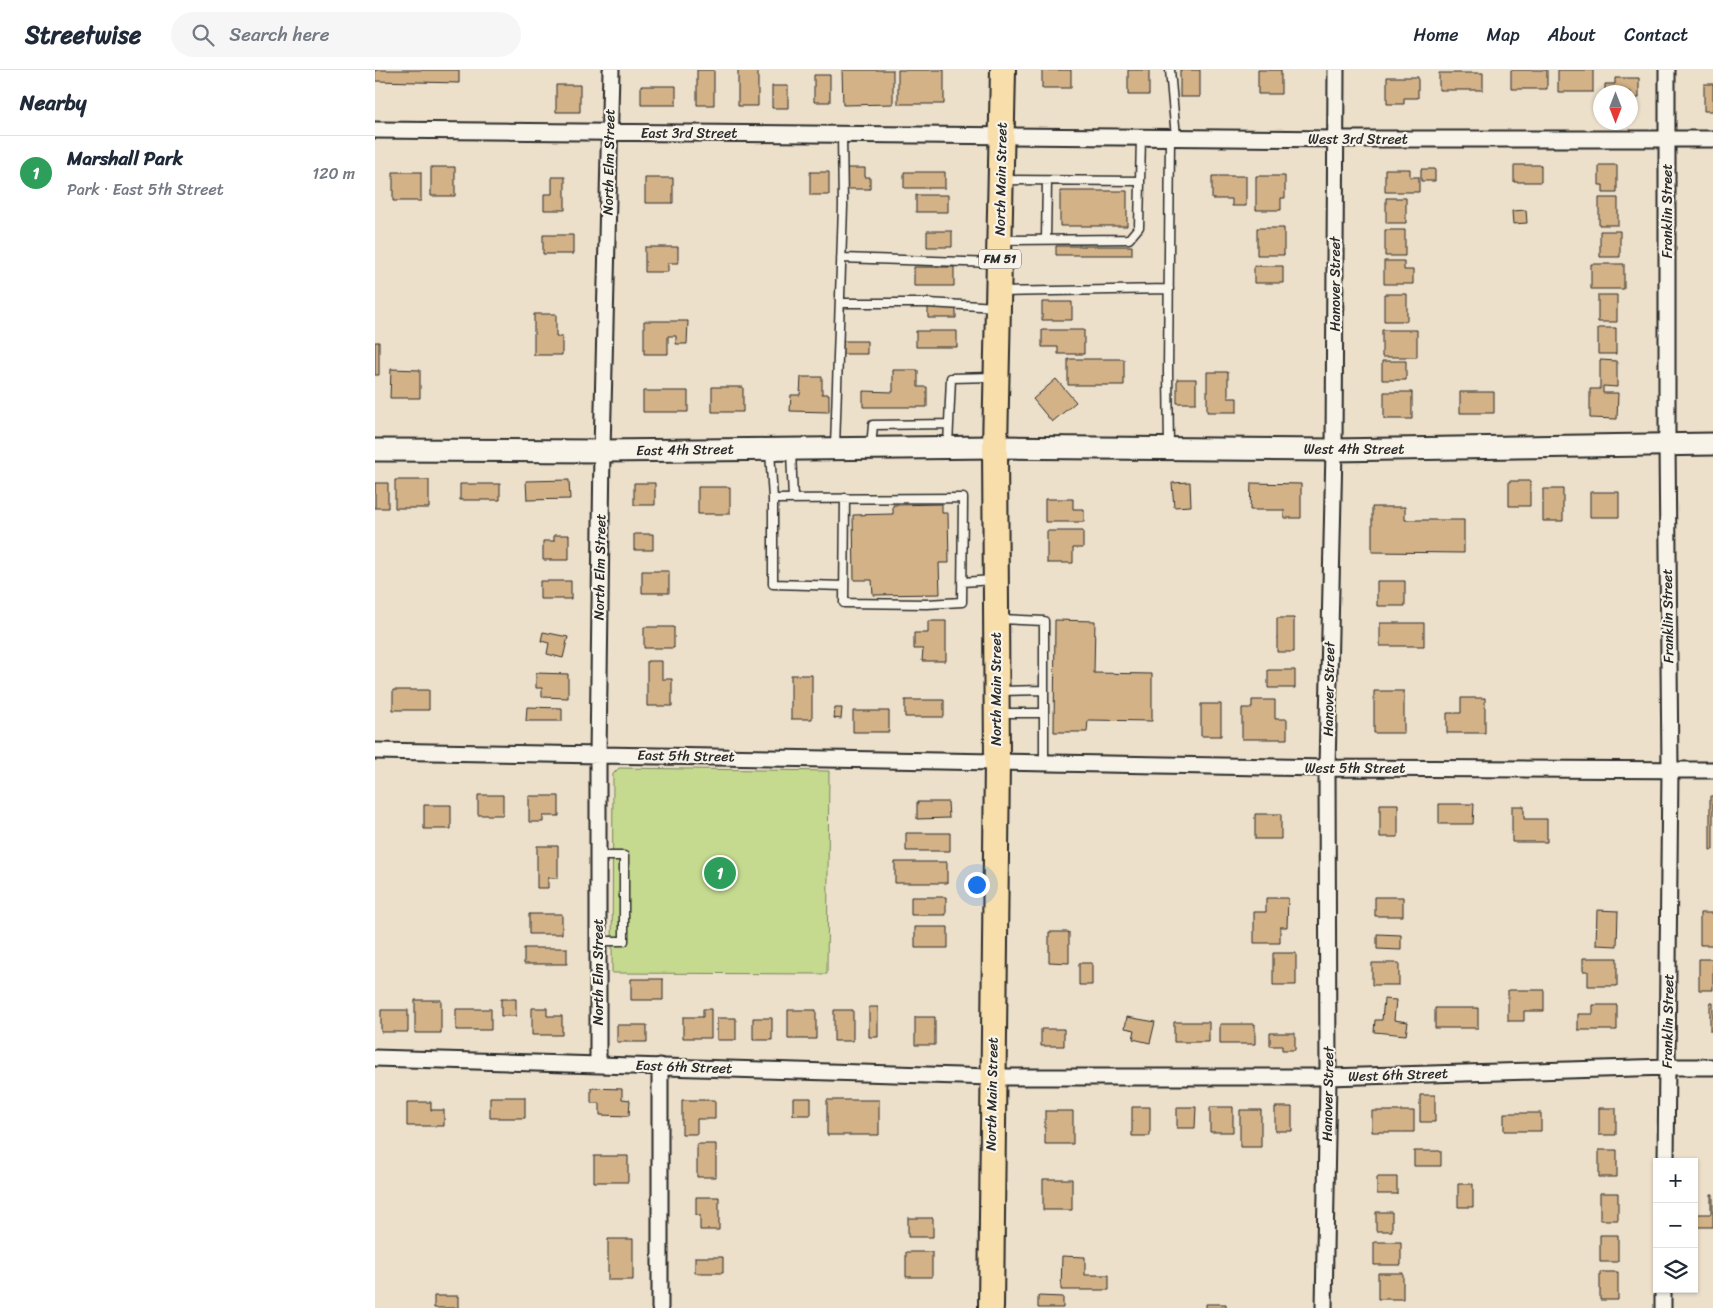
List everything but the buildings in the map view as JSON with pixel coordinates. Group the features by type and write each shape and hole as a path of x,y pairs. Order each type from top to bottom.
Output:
{"main road":[{"name":"North Main Street","path":"991,1308 992,1077 997,761 995,447 1003,70"},
{"name":"West 4th Street","path":"995,447 1334,450 1713,444"},
{"name":"East 4th Street","path":"375,450 602,451 995,447"}],"street":[{"name":"North Elm Street","path":"598,1064 598,755 602,451 611,70"},
{"name":"Hanover Street","path":"1325,1308 1328,1077 1327,768 1334,450 1336,70"},
{"name":"Franklin Street","path":"1666,1158 1670,769 1667,444 1667,70"},
{"name":"East 3rd Street","path":"375,130 1003,135"},
{"name":"West 3rd Street","path":"1003,135 1336,140 1713,139"},
{"name":"East 5th Street","path":"375,751 997,761"},
{"name":"West 5th Street","path":"997,761 1327,768 1713,770"},
{"name":"East 6th Street","path":"375,1058 992,1077"},
{"path":"660,1066 660,1308"},
{"name":"West 6th Street","path":"992,1077 1328,1077 1713,1067"},
{"path":"1663,1293 1663,1308"}],"lane":[{"path":"1169,448 1169,289 1173,137 1170,70"},
{"path":"835,448 840,303 842,134"},
{"path":"1000,240 1129,239 1139,227 1141,137"},
{"path":"1001,180 1140,182"},
{"path":"1046,240 1047,181"},
{"path":"841,258 1000,263"},
{"path":"840,303 928,303 999,300 1169,289"},
{"path":"948,448 951,378 997,377"},
{"path":"871,448 873,425 949,424"},
{"path":"769,449 773,499 773,584 844,586"},
{"path":"791,449 793,499"},
{"path":"773,499 845,498 963,498 962,602 927,604 844,603 845,498"},
{"path":"962,582 996,580"},
{"path":"996,619 1044,620 1044,762"},
{"path":"996,702 1044,690"},
{"path":"996,702 1044,713"},
{"path":"598,856 624,856 624,941 598,941"}],"green space":[{"path":"619,768 829,771 827,974 612,973 613,774"}],"place":[{"name":"Marshall Park","path":"720,873"}]}
